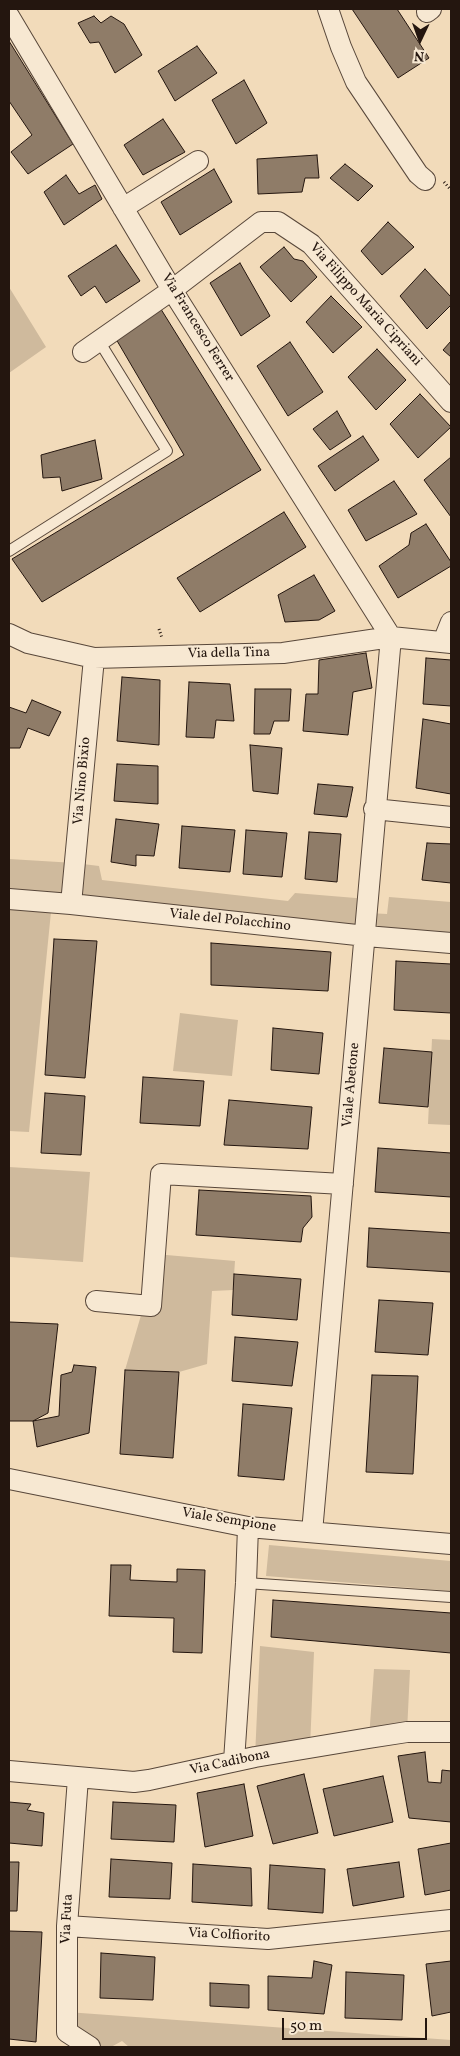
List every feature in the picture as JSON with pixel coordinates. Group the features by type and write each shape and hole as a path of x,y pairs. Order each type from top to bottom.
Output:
{"street":[{"path":"328,9 356,82 418,174 425,180"},
{"name":"Via Francesco Ferrer","path":"9,16 172,290 390,637"},
{"path":"123,208 198,161"},
{"name":"Via Filippo Maria Cipriani","path":"83,352 172,290 261,222 278,222 311,244 451,402"},
{"path":"447,643 451,622"},
{"name":"Via della Tina","path":"9,634 28,643 94,658 283,652 390,637 447,643"},
{"name":"Viale Abetone","path":"312,1532 366,936 374,810 390,637"},
{"name":"Via Nino Bixio","path":"71,904 94,658"},
{"path":"374,810 451,817"},
{"name":"Viale del Polacchino","path":"9,899 451,943"},
{"path":"96,1301 151,1306 161,1174 343,1184"},
{"name":"Viale Sempione","path":"9,1479 248,1527 451,1544"},
{"path":"234,1761 248,1527"},
{"name":"Via Cadibona","path":"9,1771 134,1782 234,1761 406,1732 451,1732"},
{"name":"Via Futa","path":"78,1778 66,1926 67,2032 90,2047"},
{"name":"Via Colfiorito","path":"66,1926 268,1939 451,1920"}],"lane":[{"path":"9,551 167,451 99,341"},
{"path":"246,1583 451,1598"}],"shaded area":[{"path":"9,287 46,347 9,373"},
{"path":"9,859 99,866 102,880 288,901 295,893 368,899 368,913 387,914 389,897 451,902 451,942 52,902 29,1132 9,1131"},
{"path":"180,1013 238,1020 232,1076 173,1071"},
{"path":"432,1039 451,1040 451,1125 428,1124"},
{"path":"9,1167 90,1172 83,1262 9,1257"},
{"path":"155,1254 235,1261 233,1290 212,1291 207,1364 179,1372 125,1370 144,1305"},
{"path":"269,1545 451,1561 451,1591 266,1576"},
{"path":"260,1646 314,1652 310,1748 255,1757"},
{"path":"374,1669 410,1670 407,1732 369,1738"},
{"path":"67,2012 451,2040 451,2047 129,2047 122,2041 111,2047 90,2047"}],"building":[{"path":"352,9 397,9 429,58 398,78"},
{"path":"94,16 101,23 111,16 124,24 142,55 115,73 99,42 90,43 78,23"},
{"path":"9,41 73,144 28,174 11,152 32,135 9,101"},
{"path":"197,46 217,73 175,101 158,71"},
{"path":"244,80 267,123 236,144 212,100"},
{"path":"163,119 185,152 143,175 124,145"},
{"path":"317,155 319,178 305,178 302,192 258,194 257,159"},
{"path":"345,164 373,186 358,201 330,178"},
{"path":"214,169 232,202 180,235 161,202"},
{"path":"66,175 79,194 95,185 102,199 64,225 44,192"},
{"path":"388,222 414,247 382,275 361,251"},
{"path":"116,245 140,281 106,303 95,286 81,296 68,276"},
{"path":"284,247 294,259 303,261 317,277 291,302 260,267"},
{"path":"240,263 270,316 241,336 210,283"},
{"path":"425,269 451,297 451,305 427,329 400,296"},
{"path":"331,296 362,327 333,353 306,322"},
{"path":"159,306 261,470 42,602 12,559 184,455 116,339"},
{"path":"451,341 451,357 443,350"},
{"path":"290,342 323,392 288,416 257,366"},
{"path":"377,349 406,380 376,410 348,377"},
{"path":"420,394 451,427 418,458 390,424"},
{"path":"337,411 351,436 330,450 313,429"},
{"path":"363,436 379,460 335,491 318,466"},
{"path":"95,440 102,479 62,491 60,477 43,478 41,455"},
{"path":"451,457 451,517 424,480"},
{"path":"394,481 417,514 366,541 348,510"},
{"path":"284,512 306,547 200,612 177,578"},
{"path":"426,524 451,562 451,566 398,598 379,566 409,545 411,533"},
{"path":"314,575 335,611 319,620 285,622 278,595"},
{"path":"366,653 372,688 353,692 348,735 303,731 306,694 318,694 319,660"},
{"path":"426,658 451,660 451,706 423,704"},
{"path":"122,677 160,680 159,745 117,741"},
{"path":"189,682 230,684 234,721 216,720 214,738 186,737"},
{"path":"255,689 291,689 289,721 274,721 270,734 254,734"},
{"path":"32,700 61,712 49,736 28,728 20,748 9,748 9,707 26,713"},
{"path":"423,719 451,724 451,794 416,788"},
{"path":"250,745 282,748 278,794 253,791"},
{"path":"117,764 158,766 158,804 114,801"},
{"path":"318,784 353,787 347,817 314,814"},
{"path":"116,819 159,824 154,856 136,855 136,866 111,862"},
{"path":"182,826 235,830 230,872 179,868"},
{"path":"246,830 287,833 282,877 243,874"},
{"path":"309,832 341,834 337,882 305,879"},
{"path":"427,843 451,844 451,883 422,880"},
{"path":"54,939 97,941 85,1078 45,1075"},
{"path":"211,943 331,952 328,991 211,985"},
{"path":"396,961 451,964 451,1013 394,1010"},
{"path":"273,1028 323,1033 319,1074 271,1070"},
{"path":"384,1048 432,1052 428,1107 379,1103"},
{"path":"143,1077 204,1081 200,1126 140,1123"},
{"path":"45,1093 85,1096 81,1155 41,1153"},
{"path":"229,1100 312,1107 308,1149 224,1145"},
{"path":"378,1148 451,1153 451,1197 375,1192"},
{"path":"199,1190 311,1196 312,1217 303,1228 301,1242 196,1235"},
{"path":"369,1228 451,1233 451,1272 367,1267"},
{"path":"234,1274 301,1279 297,1320 232,1315"},
{"path":"379,1300 433,1303 428,1355 375,1352"},
{"path":"9,1322 58,1324 48,1413 33,1421 9,1421"},
{"path":"235,1337 298,1342 292,1386 232,1381"},
{"path":"74,1365 96,1367 89,1433 37,1447 33,1421 59,1416 61,1375 72,1372"},
{"path":"125,1370 179,1372 173,1458 120,1454"},
{"path":"372,1375 418,1376 413,1474 366,1472"},
{"path":"243,1404 292,1408 284,1480 238,1476"},
{"path":"111,1565 131,1565 130,1580 177,1582 177,1569 205,1570 202,1653 173,1652 174,1618 109,1616"},
{"path":"273,1600 451,1613 451,1653 271,1637"},
{"path":"425,1752 428,1782 441,1783 442,1770 451,1771 451,1822 409,1818 398,1756"},
{"path":"304,1774 318,1833 273,1844 257,1786"},
{"path":"383,1776 393,1822 334,1836 323,1789"},
{"path":"244,1784 253,1836 205,1847 197,1793"},
{"path":"9,1802 31,1804 27,1810 44,1813 42,1846 9,1843"},
{"path":"113,1802 176,1805 174,1842 111,1839"},
{"path":"451,1843 451,1890 425,1895 418,1849"},
{"path":"111,1859 172,1863 170,1899 109,1897"},
{"path":"9,1862 19,1862 17,1911 9,1911"},
{"path":"399,1862 404,1897 353,1906 347,1869"},
{"path":"193,1864 251,1868 252,1906 192,1902"},
{"path":"270,1865 325,1869 323,1913 268,1909"},
{"path":"9,1931 42,1932 36,2042 9,2039"},
{"path":"101,1953 155,1957 153,2000 100,1998"},
{"path":"314,1961 332,1965 324,2014 268,2010 268,1976 312,1978"},
{"path":"451,1961 451,2012 432,2016 426,1964"},
{"path":"346,1972 404,1975 402,2020 345,2018"},
{"path":"210,1983 249,1985 249,2008 210,2006"}]}
